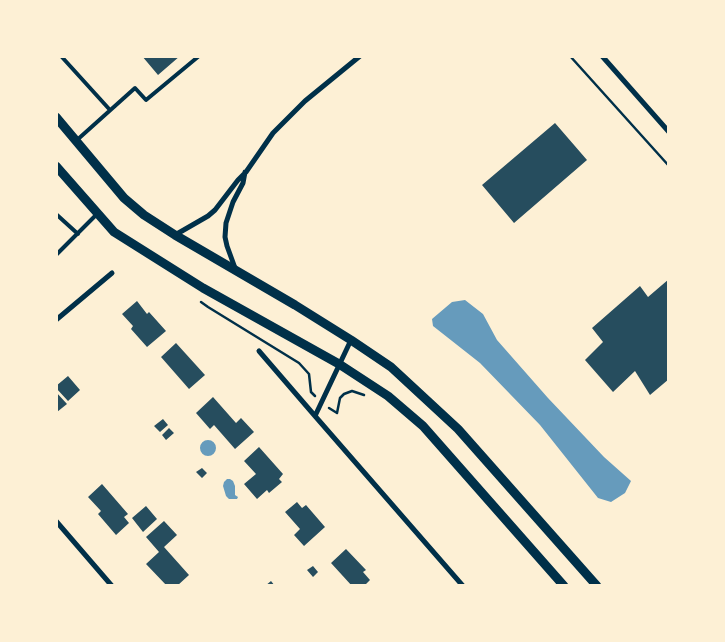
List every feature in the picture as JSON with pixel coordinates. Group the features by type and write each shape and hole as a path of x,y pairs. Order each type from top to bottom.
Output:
{"street":[{"path":"175,235 208,216 246,172 273,133 305,101 360,56"},
{"path":"602,56 668,131"},
{"path":"56,117 124,198 144,215 351,340 392,367 458,428 597,586"},
{"path":"56,166 114,232 203,288 339,364 388,396 423,426 564,586"},
{"path":"236,270 225,237 226,223 246,172"},
{"path":"56,320 112,273"},
{"path":"315,416 351,340"},
{"path":"259,351 464,586"},
{"path":"56,521 112,586"}],"lane":[{"path":"61,56 110,110"},
{"path":"77,140 135,88 146,100 199,56"},
{"path":"56,255 98,213"},
{"path":"56,214 78,234"}],"path":[{"path":"570,56 669,166"},
{"path":"201,301 299,363 309,374 311,392 337,413 340,398 344,394 352,391 368,397"}],"water":[{"path":"465,300 483,314 497,340 548,398 604,457 631,481 625,493 611,502 598,498 540,425 480,363 433,326 432,319 452,302"},
{"path":"208,440 214,442 216,448 214,454 208,456 202,454 200,448 202,442"},
{"path":"227,479 233,481 237,499 229,499 226,496 223,486"}],"building":[{"path":"142,56 180,56 158,75"},
{"path":"555,123 587,160 514,223 482,185"},
{"path":"669,279 669,379 650,395 635,371 613,392 585,360 603,342 592,328 640,286 648,297"},
{"path":"137,301 147,314 149,312 166,331 147,347 131,329 133,326 122,314"},
{"path":"176,343 205,375 189,389 161,357"},
{"path":"68,376 80,390 68,401 56,386"},
{"path":"56,392 67,404 57,412 56,411"},
{"path":"213,397 236,423 241,418 254,432 235,449 214,425 210,429 196,413"},
{"path":"163,419 168,425 160,432 154,426"},
{"path":"169,428 174,433 166,440 162,435"},
{"path":"259,447 283,474 279,479 282,482 269,493 267,490 257,499 244,484 256,474 244,461"},
{"path":"202,468 207,473 202,478 196,472"},
{"path":"102,484 128,514 124,517 129,523 116,535 98,514 101,511 88,497"},
{"path":"297,502 302,508 306,505 325,527 304,546 294,535 300,529 285,512"},
{"path":"146,506 157,519 143,532 132,518"},
{"path":"164,521 177,535 164,547 189,575 177,586 167,586 146,564 159,552 146,537"},
{"path":"346,549 366,570 363,572 370,580 364,586 352,586 331,563"},
{"path":"313,566 318,572 313,577 307,570"},
{"path":"271,581 275,586 265,586"}]}
